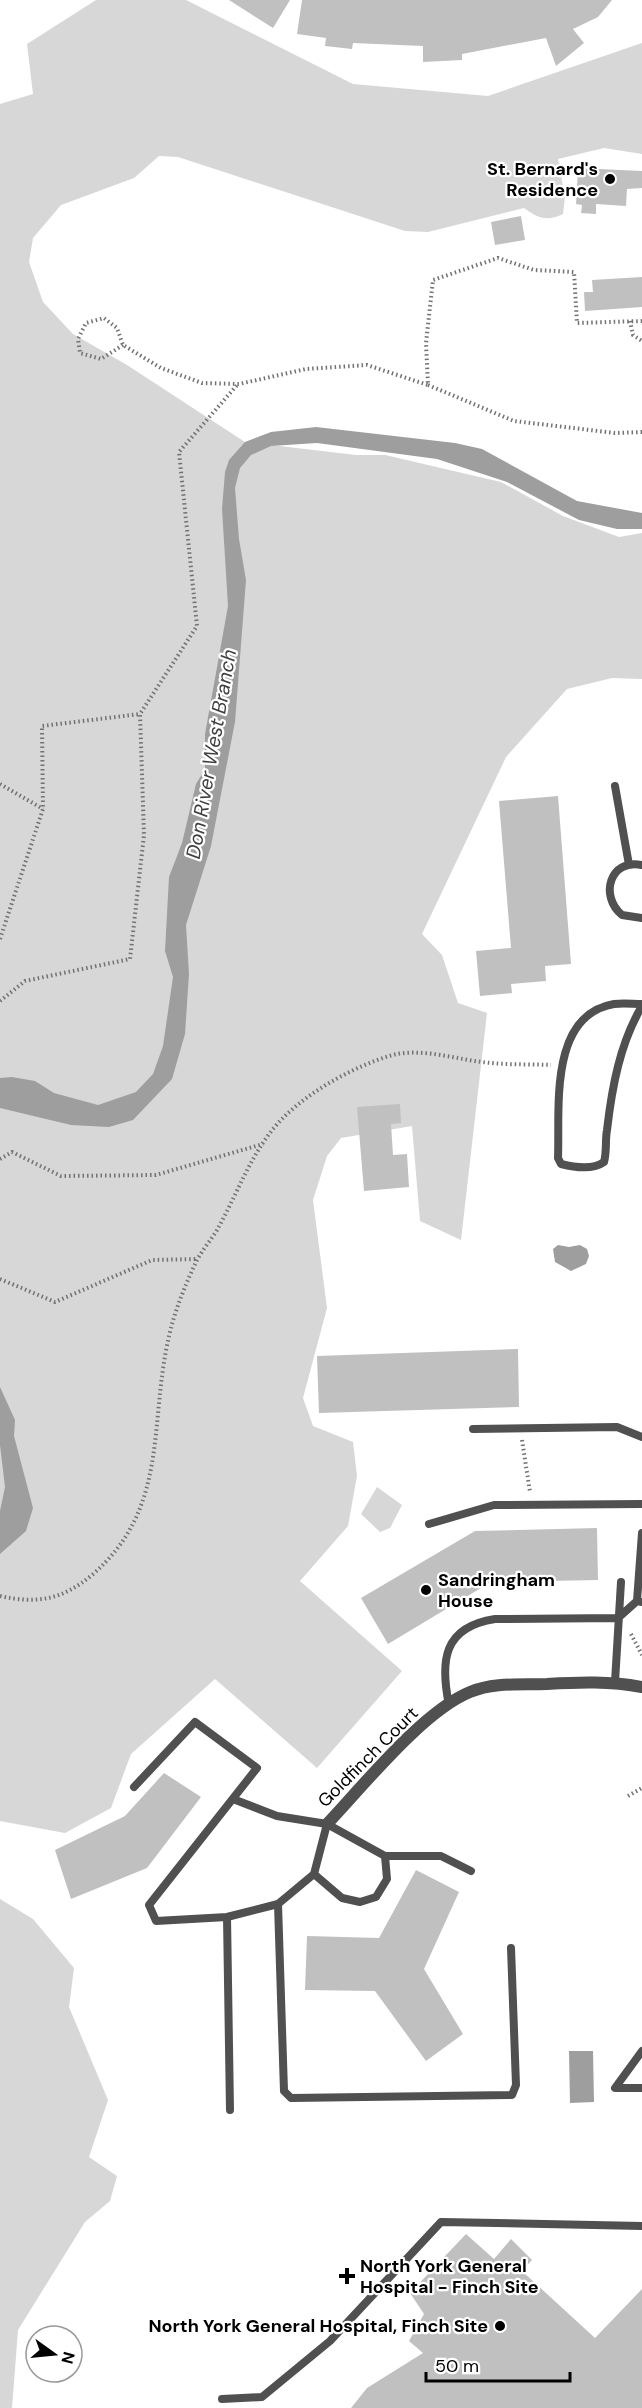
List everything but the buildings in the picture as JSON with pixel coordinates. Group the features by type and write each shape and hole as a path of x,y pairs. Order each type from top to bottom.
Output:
{"street":[{"name":"Goldfinch Court","path":"327,1824 412,1734 469,1692 493,1685 615,1682 642,1687"}],"lane":[{"path":"615,786 629,865"},
{"path":"642,865 629,865 620,869 609,883 610,902 622,915 642,918"},
{"path":"613,1004 642,1005 632,1022 622,1050 612,1095 605,1158 600,1165 561,1164 558,1158 561,1065 566,1049 584,1019 613,1004"},
{"path":"473,1429 617,1427 642,1437"},
{"path":"429,1524 494,1505 642,1504"},
{"path":"449,1705 443,1677 445,1656 454,1638 474,1622 495,1619 618,1618 640,1601 642,1533"},
{"path":"615,1682 621,1582"},
{"path":"134,1787 195,1722 257,1768 149,1905 156,1921 227,1917 279,1904 314,1874 327,1824"},
{"path":"233,1799 277,1816 327,1824 385,1857 441,1856 471,1871"},
{"path":"314,1874 342,1898 360,1902 376,1897 387,1879 385,1857"},
{"path":"279,1904 284,2091 291,2098 512,2095 516,2085 511,1948"},
{"path":"227,1917 230,2110"},
{"path":"642,2051 615,2088 642,2088"},
{"path":"222,2399 262,2397 330,2341 441,2222 642,2226"}],"path":[{"path":"428,385 426,343 433,280 498,258 534,270 574,272 577,323 642,321"},
{"path":"123,345 101,359 80,353 78,339 86,322 104,318 117,328 123,345 161,368 202,383 239,384 306,369 367,365 428,385 514,422 615,433 642,432"},
{"path":"630,321 633,335 642,341"},
{"path":"0,1001 25,981 130,959 144,835 140,714 197,626 178,452 239,384"},
{"path":"0,939 43,809 42,726 140,714"},
{"path":"0,784 43,809"},
{"path":"0,1596 28,1602 51,1598 78,1587 109,1560 136,1523 149,1487 160,1375 172,1326 198,1259 216,1232 264,1143 284,1117 311,1096 359,1068 392,1055 418,1053 493,1064 561,1065"},
{"path":"0,1159 12,1152 61,1176 156,1175 264,1143"},
{"path":"0,1279 55,1302 152,1260 198,1259"},
{"path":"521,1429 532,1505"},
{"path":"628,1627 642,1655"},
{"path":"628,1796 642,1788"}],"shaded area":[{"path":"96,0 186,0 353,84 488,96 642,43 642,154 604,148 558,159 565,197 563,214 552,218 542,218 524,208 428,232 405,231 178,157 159,156 134,178 61,205 33,238 29,262 43,302 73,334 127,365 245,442 356,455 385,455 501,482 563,516 619,537 642,533 642,679 612,678 567,689 506,757 422,934 442,955 458,1003 487,1013 461,1240 420,1221 412,1126 341,1138 327,1156 313,1200 327,1308 303,1398 313,1426 353,1442 357,1476 348,1526 300,1581 402,1671 317,1768 215,1679 131,1754 111,1808 65,1833 0,1821 0,104 33,94 27,44"},
{"path":"377,1487 402,1505 390,1528 380,1532 361,1514"},
{"path":"0,1899 33,1919 74,1968 69,2007 108,2100 89,2157 117,2176 110,2201 85,2222 18,2330 12,2408 0,2408"}],"water":[{"name":"Don River West Branch","path":"316,427 455,443 482,449 577,501 642,513 642,529 617,529 579,520 507,482 437,459 317,443 271,446 251,455 240,468 235,488 239,539 246,580 235,722 211,846 186,925 189,974 185,1034 172,1079 133,1120 109,1127 71,1125 0,1108 0,1078 12,1077 35,1081 54,1093 98,1105 136,1092 153,1074 163,1046 173,977 165,951 169,877 182,843 196,784 205,769 205,734 228,606 222,509 225,472 229,460 245,442 271,432"},
{"path":"558,1245 569,1247 580,1245 587,1249 589,1256 586,1264 571,1271 555,1262 553,1249"},
{"path":"0,1387 15,1420 14,1436 33,1508 26,1531 0,1554 0,1511 5,1487 0,1445"},
{"path":"569,2051 593,2051 594,2102 570,2103"}],"place":[{"name":"St. Bernard's Residence","path":"610,179"},
{"name":"Sandringham House","path":"426,1590"},
{"name":"North York General Hospital - Finch Site","path":"347,2276"},
{"name":"North York General Hospital, Finch Site","path":"500,2326"}]}
